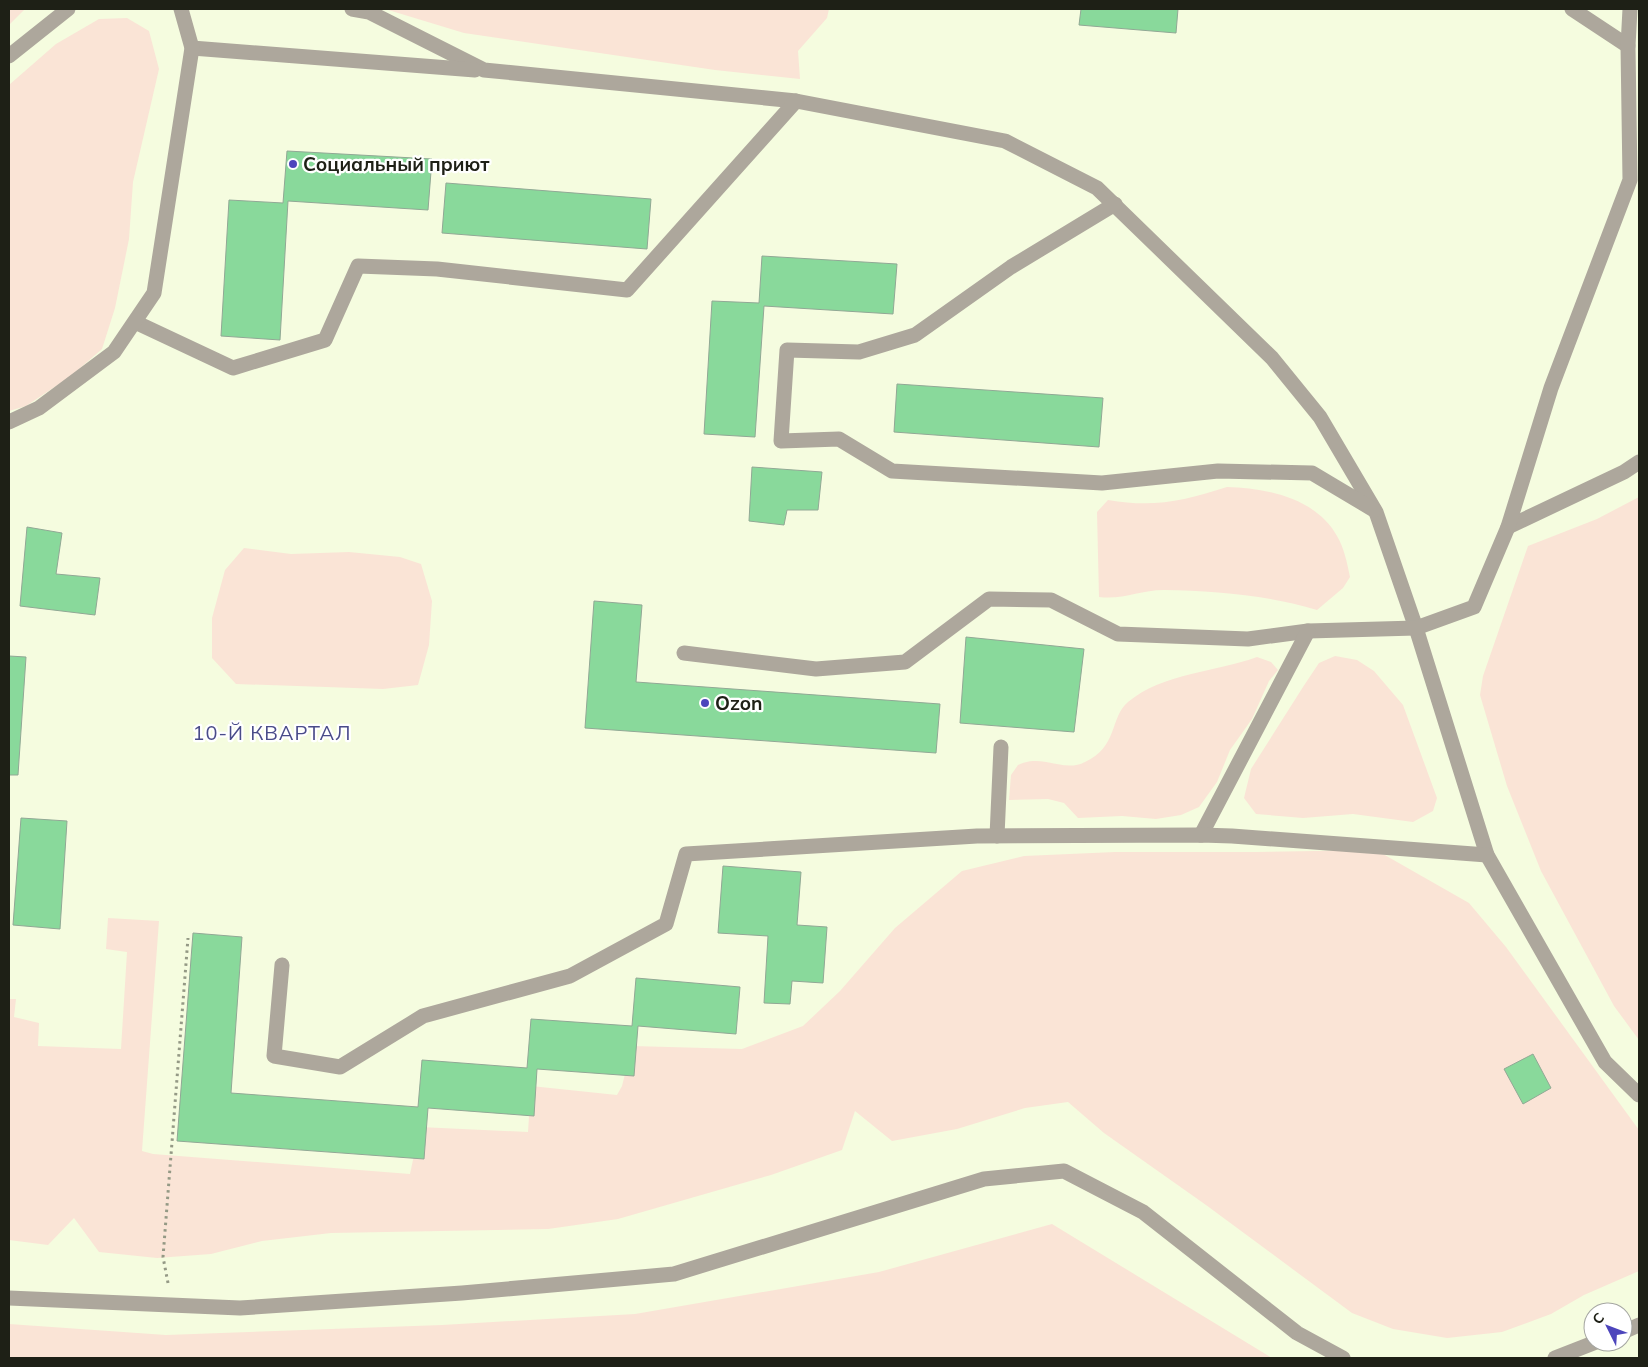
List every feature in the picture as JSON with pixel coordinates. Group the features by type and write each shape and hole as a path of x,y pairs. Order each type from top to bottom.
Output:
{"street":[{"path":"9,56 68,9"},
{"path":"9,422 38,408 114,352 154,293 192,48 181,9"},
{"path":"352,9 369,12 484,70"},
{"path":"1572,9 1628,46"},
{"path":"684,653 816,669 905,662 989,599 1051,600 1118,634 1248,639 1308,630 1416,628 1474,607 1508,527 1551,388 1630,180 1628,46 1630,9"},
{"path":"192,48 484,70 796,101 1005,141 1097,188 1272,358 1320,417 1376,512 1416,628 1487,855 1605,1062 1639,1095"},
{"path":"135,322 233,368 325,340 358,266 437,269 627,290 796,101"},
{"path":"1115,204 1011,267 915,335 859,352 787,350 781,441 839,439 892,471 1102,484 1218,472 1312,473 1376,512"},
{"path":"1508,527 1624,472 1639,462"},
{"path":"1201,836 1308,630"},
{"path":"997,836 1001,748"},
{"path":"282,965 274,1056 340,1066 423,1016 570,976 666,924 686,854 997,836 1232,836 1487,855"},
{"path":"9,1298 240,1308 462,1293 674,1274 984,1178 1064,1171 1143,1212 1297,1333 1343,1358"},
{"path":"1555,1358 1583,1347"}],"path":[{"path":"172,1305 163,1257 188,938"}],"shaded area":[{"path":"9,9 25,9 9,25"},
{"path":"385,9 829,9 827,18 798,51 800,79 715,70 464,33"},
{"path":"127,18 149,31 159,69 133,182 129,239 115,308 102,349 71,376 26,406 9,411 9,85 56,44 99,19"},
{"path":"1227,487 1273,493 1303,504 1316,512 1328,523 1337,536 1343,550 1350,577 1343,588 1317,610 1261,597 1203,591 1155,590 1108,598 1099,597 1097,512 1108,500 1140,503 1168,502"},
{"path":"1639,497 1639,1040 1614,1006 1541,871 1507,786 1480,695 1483,676 1528,546 1597,519"},
{"path":"244,548 291,554 349,552 400,557 421,564 432,601 429,645 418,685 383,689 236,684 212,658 212,618 225,570"},
{"path":"1335,656 1357,660 1374,671 1403,705 1437,798 1433,811 1413,822 1353,814 1303,818 1256,814 1244,798 1251,769 1303,687 1319,663"},
{"path":"1257,657 1271,662 1278,670 1269,681 1252,719 1230,750 1217,782 1199,807 1181,815 1156,819 1122,816 1078,818 1064,803 1048,799 1009,800 1011,775 1018,765 1040,761 1072,766 1096,756 1108,740 1122,708 1142,692 1173,679"},
{"path":"1376,850 1469,903 1506,947 1639,1130 1639,1271 1584,1295 1551,1314 1502,1332 1447,1338 1393,1329 1352,1313 1206,1205 1104,1133 1068,1102 1025,1108 957,1129 892,1141 855,1111 842,1150 771,1175 618,1219 548,1229 331,1233 262,1241 211,1254 157,1258 99,1252 74,1218 48,1245 9,1240 9,999 16,999 14,1017 39,1023 38,1046 121,1049 127,952 106,949 108,918 159,921 142,1151 153,1154 410,1174 420,1127 528,1132 531,1086 617,1095 622,1086 632,1046 742,1049 803,1026 840,991 895,928 962,871 1024,856 1115,852"},
{"path":"1052,1224 1272,1358 9,1358 9,1324 166,1335 442,1325 635,1314 879,1272"}],"building":[{"path":"1081,9 1178,9 1176,33 1079,25"},
{"path":"287,151 432,159 428,210 288,201 280,340 221,336 229,200 283,203"},
{"path":"446,183 651,199 647,249 442,233"},
{"path":"762,256 897,264 893,314 764,306 755,437 704,434 712,301 759,303"},
{"path":"897,384 1103,398 1099,447 894,432"},
{"path":"752,467 822,472 818,510 787,510 784,525 749,521"},
{"path":"27,527 62,533 56,574 100,578 95,615 20,606"},
{"path":"594,601 642,605 636,682 940,704 936,753 585,728"},
{"path":"966,637 1084,649 1074,732 960,723"},
{"path":"9,656 26,657 18,775 9,775"},
{"path":"21,818 67,821 60,929 13,925"},
{"path":"723,866 801,872 797,925 827,927 823,983 792,981 790,1004 764,1003 768,936 718,933"},
{"path":"193,933 242,937 231,1093 418,1107 422,1060 527,1068 531,1019 632,1026 636,978 740,987 736,1034 638,1026 634,1076 537,1069 534,1116 428,1108 424,1159 177,1141"},
{"path":"1533,1054 1551,1088 1523,1104 1504,1069"}],"place":[{"name":"Социальный приют","path":"293,164"},
{"name":"Ozon","path":"705,703"}],"district":[{"name":"10-Й КВАРТАЛ","path":"272,733"}]}
